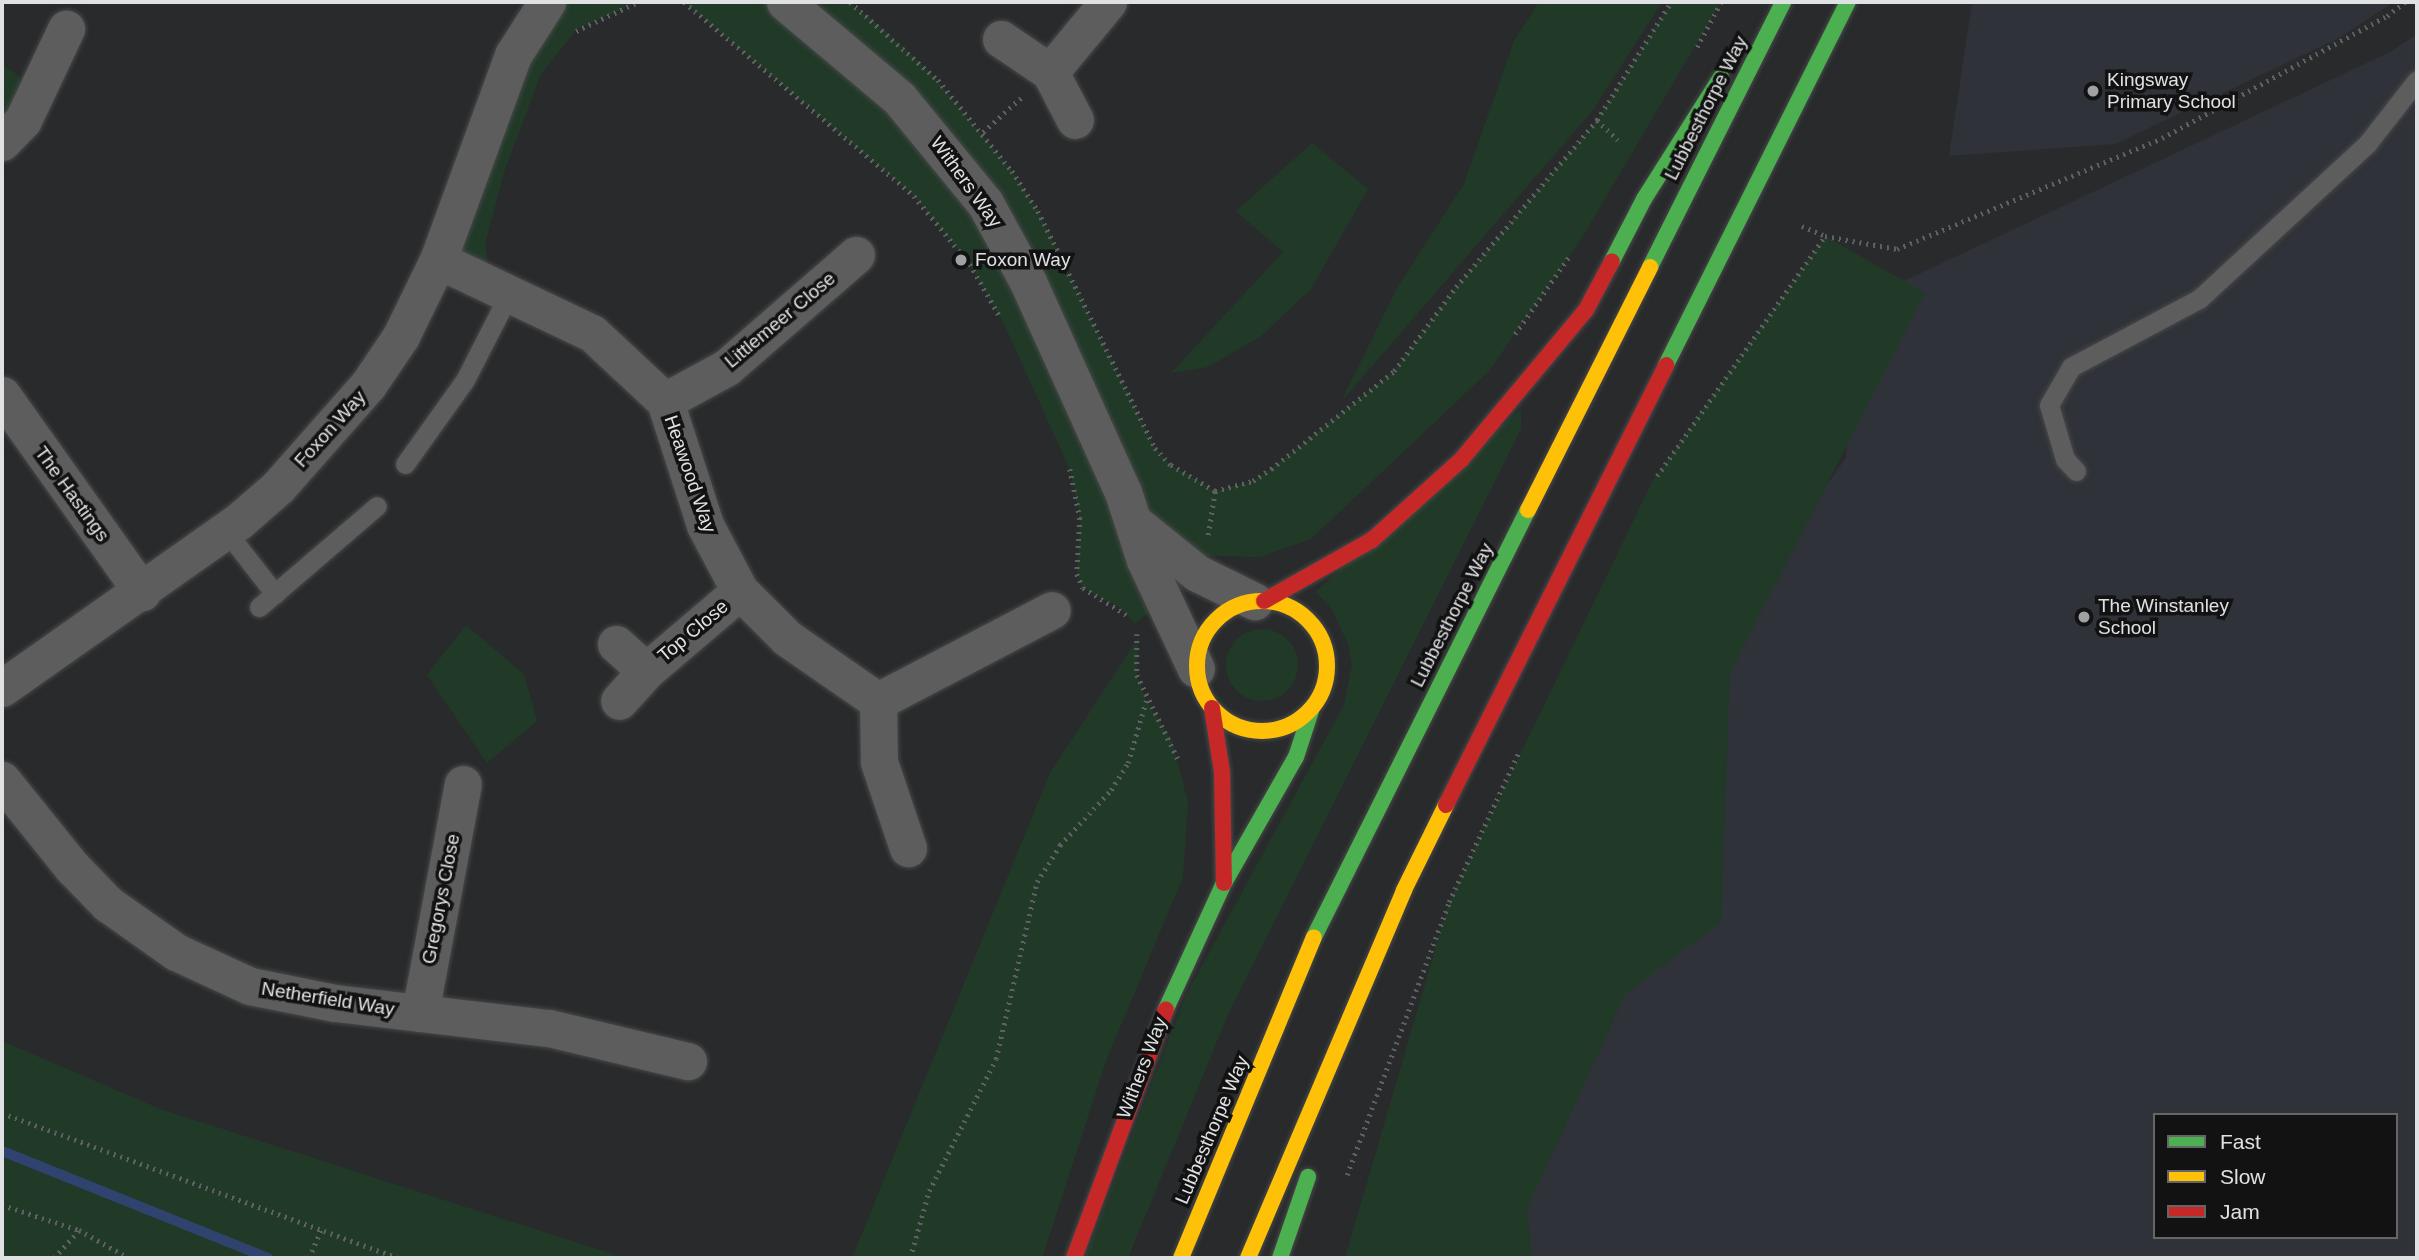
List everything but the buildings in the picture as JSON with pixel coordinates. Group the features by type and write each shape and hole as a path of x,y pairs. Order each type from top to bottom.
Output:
{"main road":[{"path":"1745,38 1768,2"},
{"name":"Lubbesthorpe Way","path":"1181,1258 1309,947 1783,2"},
{"path":"1248,1258 1404,890 1848,2"},
{"path":"1259,601 1298,611 1324,643 1325,683 1311,711 1294,724 1272,731 1248,729 1227,721 1212,708 1196,669 1207,630 1221,615 1259,601 1373,540 1461,460 1518,395 1586,310 1644,199 1731,61"},
{"name":"Withers Way","path":"1212,708 1224,792 1224,883"},
{"name":"Withers Way","path":"1074,1258 1171,995 1224,883 1296,757 1311,711"},
{"path":"1348,1071 1404,890"},
{"path":"1280,1258 1315,1160"}],"street":[{"name":"Foxon Way","path":"513,55 514,2"},
{"name":"Foxon Way","path":"2,688 226,531 278,487 368,386 401,336 438,260 513,55 547,2"},
{"name":"Withers Way","path":"785,2 899,98 985,203 1028,282 1136,524 1145,560 1196,669"},
{"path":"1050,72 1108,2"},
{"path":"2,142 23,120 66,29"},
{"path":"1001,39 1050,72 1075,120"},
{"name":"Littlemeer Close","path":"665,401 727,367 856,255"},
{"name":"Heawood Way","path":"438,260 592,333 665,401 705,525 740,591 787,638 878,701"},
{"name":"The Hastings","path":"2,395 142,592"},
{"name":"Withers Way","path":"1136,524 1197,573 1259,601"},
{"name":"Top Close","path":"619,701 646,671 740,591"},
{"path":"908,848 879,762 878,701 1052,610"},
{"name":"Top Close","path":"616,644 646,671"},
{"name":"Netherfield Way","path":"2,780 72,867 108,904 176,953 250,986 292,997 549,1028 688,1061"},
{"name":"Gregorys Close","path":"420,1013 463,785"}],"lane":[{"path":"2076,471 2065,459 2049,405 2071,367 2199,299 2367,144 2417,80"},
{"path":"405,464 465,380 510,292"},
{"path":"259,607 377,506"},
{"path":"226,531 275,594"}],"path":[{"path":"570,38 577,29 638,2"},
{"path":"684,2 914,196 970,264 1005,326"},
{"path":"1197,573 1215,491 1253,481 1394,371 1456,287 1597,120 1671,2"},
{"path":"1802,226 1825,236 1897,248 2162,138 2388,16 2404,2"},
{"path":"982,132 1050,72"},
{"path":"1597,120 1618,140"},
{"path":"1650,485 1825,236"},
{"path":"1067,460 1080,518 1077,574 1083,588 1119,607 1135,623 1137,675 1146,700 1172,740 1181,766"},
{"path":"910,1258 929,1191 996,1059 1037,882 1060,845 1111,790 1128,763 1146,700"},
{"path":"1343,1185 1449,902 1525,739"},
{"path":"2,1113 399,1258"},
{"path":"2,1205 79,1230 129,1258"},
{"path":"54,1258 79,1230"},
{"path":"309,1258 321,1230"}],"shaded area":[{"name":"Kingsway Primary School","path":"1972,2 2394,2 2339,38 2115,144 1949,156"},
{"name":"The Winstanley School","path":"2417,34 2417,1258 1421,1258 1776,555 1846,458 1851,306 2392,51"}],"green space":[{"path":"547,2 638,2 577,29 541,74 504,172 485,244 491,283 438,260"},
{"path":"684,2 850,2 887,32 930,72 1012,171 1038,211 1155,448 1171,465 1215,491 1253,481 1271,469 1394,371 1456,287 1597,120 1671,2 1721,2 1583,236 1489,371 1311,539 1260,557 1169,555 1165,602 1135,623 1119,607 1083,588 1077,574 1080,518 1070,470 1005,326 970,264 914,196"},
{"path":"1539,2 1662,2 1593,110 1341,402 1397,288 1464,184 1514,41"},
{"path":"2,64 19,76 20,85 2,123"},
{"path":"1312,143 1368,189 1311,289 1261,336 1208,367 1171,373 1283,252 1236,211"},
{"path":"1825,236 1925,293 1730,673 1721,922 1626,993 1527,1209 1532,1258 1345,1258 1449,902 1653,480"},
{"path":"1521,409 1521,429 1229,1012 1128,1258 1085,1258 1185,997 1344,705 1352,665 1348,644 1330,606 1315,592"},
{"path":"466,625 524,674 537,721 487,763 427,675"},
{"path":"1262,629 1282,635 1292,645 1298,665 1292,685 1282,695 1262,701 1242,695 1232,685 1226,665 1232,645 1242,635"},
{"path":"1138,638 1137,675 1146,700 1172,740 1188,803 1183,877 1106,1061 1042,1258 852,1258 1050,773"},
{"path":"2,1041 160,1109 625,1258 2,1258"}],"waterway":[{"path":"2,1151 268,1258"}],"traffic: fast":[{"path":"1650,267 1783,2"},
{"path":"1666,365 1848,2"},
{"path":"1612,261 1644,199 1721,77"},
{"path":"1314,937 1528,510"},
{"path":"1166,1009 1224,883 1296,757 1311,711"},
{"path":"1280,1258 1308,1177"}],"traffic: slow":[{"path":"1528,510 1650,267"},
{"path":"1262,601 1287,606 1308,620 1322,641 1327,666 1322,691 1308,712 1287,726 1262,731 1237,726 1216,712 1202,691 1197,666 1202,641 1216,620 1237,606 1262,601"},
{"path":"1248,1258 1404,890 1446,805"},
{"path":"1181,1258 1314,937"}],"traffic: jam":[{"path":"1264,601 1372,540 1461,460 1586,310 1612,261"},
{"path":"1446,805 1666,365"},
{"path":"1212,708 1222,772 1224,883"},
{"path":"1074,1258 1166,1009"}],"place":[{"name":"Kingsway Primary School","path":"2093,91"},
{"name":"Foxon Way","path":"961,260"},
{"name":"The Winstanley School","path":"2084,617"}]}
